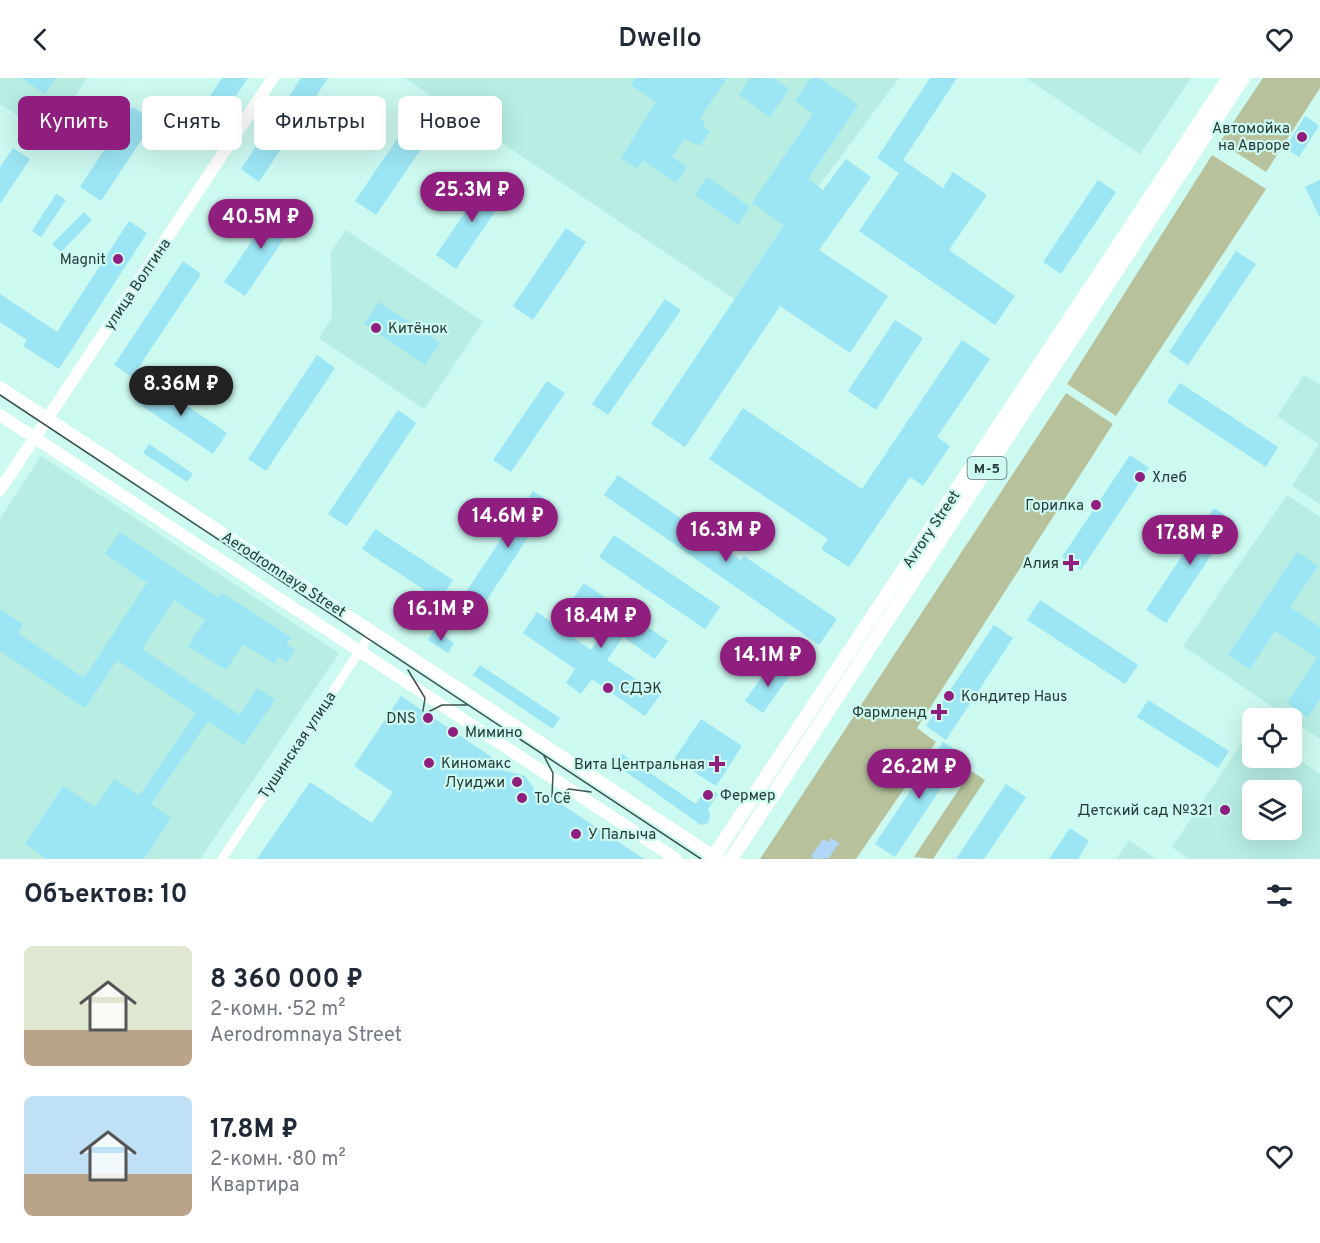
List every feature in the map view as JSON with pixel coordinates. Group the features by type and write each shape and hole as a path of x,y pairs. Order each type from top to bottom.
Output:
{"main road":[{"name":"улица Волгина","path":"0,490 273,78"},
{"name":"Avrory Street","path":"715,858 1229,78"},
{"name":"Avrory Street","path":"731,859 1243,78"},
{"name":"Aerodromnaya Street","path":"0,387 715,858"},
{"name":"Aerodromnaya Street","path":"0,415 676,859"}],"street":[{"name":"Тушинская улица","path":"222,859 372,632"}],"shaded area":[{"path":"0,78 87,78 75,96 18,96 18,116 0,104"},
{"path":"405,78 899,78 735,299 502,143 502,96 432,96"},
{"path":"1026,78 1191,78 1140,154"},
{"path":"346,230 483,322 424,409 319,338 332,317 331,252"},
{"path":"1304,375 1320,385 1320,504 1292,486 1319,444 1277,416"},
{"path":"41,456 339,653 200,859 0,859 0,519"},
{"path":"1287,495 1320,517 1320,739 1302,727 1302,708 1274,708 1183,646"},
{"name":"Детский сад №321","path":"1242,743 1242,768 1302,768 1302,762 1320,774 1320,859 1189,859 1172,847"},
{"path":"831,838 839,843 829,858 815,859 811,856 823,839 828,842"},
{"path":"1129,840 1156,859 1116,859"}],"green space":[{"path":"1263,78 1320,78 1320,88 1266,172 1220,142"},
{"path":"1212,155 1266,189 1116,416 1067,384"},
{"path":"1066,393 1113,424 917,728 936,742 856,859 760,859"},
{"path":"971,771 985,780 933,859 914,857"}],"building":[{"path":"21,78 56,78 45,94"},
{"path":"222,78 248,78 236,96 210,96"},
{"path":"301,78 328,78 316,96 289,96"},
{"path":"635,78 727,78 700,118 705,122 703,126 710,131 700,146 684,139 672,157 687,167 676,183 643,160 637,168 621,158 656,102 631,85"},
{"path":"750,78 773,78 789,89 770,117 739,95"},
{"path":"811,78 819,78 858,105 808,179 823,190 846,159 871,177 819,250 888,296 850,353 780,306 685,447 651,424 784,225 752,203 813,114 795,101"},
{"path":"930,78 957,78 903,160 943,188 953,172 987,195 949,250 1015,296 995,325 859,231 899,173 877,158"},
{"path":"132,107 142,113 142,139 101,201 80,187 104,150 130,150 130,110"},
{"name":"Автомойка на Авроре","path":"1305,116 1319,126 1299,157 1285,148"},
{"path":"398,138 398,150 420,150 376,215 355,201"},
{"path":"13,148 30,159 0,204 0,167"},
{"path":"254,149 280,150 259,182 241,169"},
{"path":"489,177 509,191 456,269 436,255"},
{"path":"707,177 750,207 738,225 695,195"},
{"path":"1098,180 1116,192 1061,274 1043,262"},
{"path":"1320,180 1320,218 1305,187"},
{"path":"56,194 66,200 41,237 32,231"},
{"path":"277,204 298,218 245,296 224,282"},
{"path":"84,212 92,220 61,252 52,244"},
{"path":"129,221 147,233 59,369 23,346 27,340 0,322 0,294 57,332"},
{"path":"566,228 586,242 533,320 513,306"},
{"path":"1236,251 1256,264 1188,365 1169,352"},
{"path":"183,261 201,274 132,377 114,365"},
{"path":"665,299 681,310 608,415 592,404"},
{"path":"379,302 440,343 425,365 364,324"},
{"path":"895,320 923,338 876,410 848,391"},
{"path":"962,340 990,359 937,437 950,446 923,486 910,477 849,567 821,549 828,539 709,459 743,408 862,489"},
{"path":"317,355 335,368 266,471 248,459"},
{"path":"149,380 227,433 213,454 135,401"},
{"path":"547,381 565,393 511,472 493,460"},
{"path":"1180,383 1278,447 1266,467 1167,402"},
{"path":"398,410 416,423 347,526 328,514"},
{"path":"149,444 193,474 187,482 143,453"},
{"path":"1130,455 1149,468 1081,570 1062,557"},
{"path":"618,475 741,560 744,556 837,619 819,645 604,495"},
{"path":"533,491 551,503 482,607 464,595"},
{"path":"1214,508 1234,521 1166,623 1146,610"},
{"path":"375,529 453,580 440,600 362,549"},
{"path":"120,532 219,598 222,593 291,637 286,644 295,650 287,662 278,657 274,664 243,644 226,670 188,646 205,620 174,600 142,649 240,715 257,688 275,700 244,745 208,721 151,804 171,818 144,859 47,859 25,844 63,786 95,807 114,779 139,796 196,713 117,660 85,708 0,651 0,609 23,624 18,633 84,678 147,583 105,554"},
{"path":"614,535 720,607 705,629 599,557"},
{"path":"1297,552 1318,566 1290,607 1320,627 1320,699 1308,717 1302,713 1302,708 1294,708 1287,703 1317,658 1275,631 1250,669 1228,655"},
{"path":"584,583 668,641 655,659 623,637 607,660 660,695 645,716 592,679 581,694 566,683 575,669 523,633 537,612 591,650 606,628 570,603"},
{"path":"1040,600 1138,665 1125,684 1027,620"},
{"path":"994,625 1013,638 946,740 926,726"},
{"path":"434,630 454,643 448,653 428,640"},
{"path":"772,662 790,675 763,713 745,701"},
{"path":"480,665 560,718 553,729 473,675"},
{"path":"401,696 502,764 498,769 525,776 542,800 546,794 644,859 257,859 310,782 372,823 393,792 354,766"},
{"path":"1148,700 1229,751 1218,768 1137,717"},
{"path":"701,719 742,746 716,786 674,759"},
{"path":"943,742 963,755 895,857 875,844"},
{"path":"622,754 696,804 707,787 718,794 708,809 710,816 708,823 701,825 615,764"},
{"path":"1006,784 1026,797 984,859 956,859"},
{"path":"1070,828 1089,841 1078,859 1049,859"}],"tram line":[{"path":"0,395 701,859"},
{"path":"408,670 425,698 423,711"},
{"path":"426,713 442,705 467,705"},
{"path":"544,756 553,773 552,797"},
{"path":"554,798 569,789 591,792"}],"place":[{"name":"Автомойка на Авроре","path":"1302,137"},
{"name":"Magnit","path":"118,259"},
{"name":"Китёнок","path":"376,328"},
{"name":"Хлеб","path":"1140,477"},
{"name":"Горилка","path":"1096,505"},
{"name":"Алия","path":"1071,563"},
{"name":"СДЭК","path":"608,688"},
{"name":"Кондитер Haus","path":"949,696"},
{"name":"Фармленд","path":"939,712"},
{"name":"DNS","path":"428,718"},
{"name":"Мимино","path":"453,732"},
{"name":"Киномакс","path":"429,763"},
{"name":"Вита Центральная","path":"717,764"},
{"name":"Луиджи","path":"517,782"},
{"name":"Фермер","path":"708,795"},
{"name":"То Сё","path":"522,798"},
{"name":"Детский сад №321","path":"1225,810"},
{"name":"У Палыча","path":"576,834"}]}
